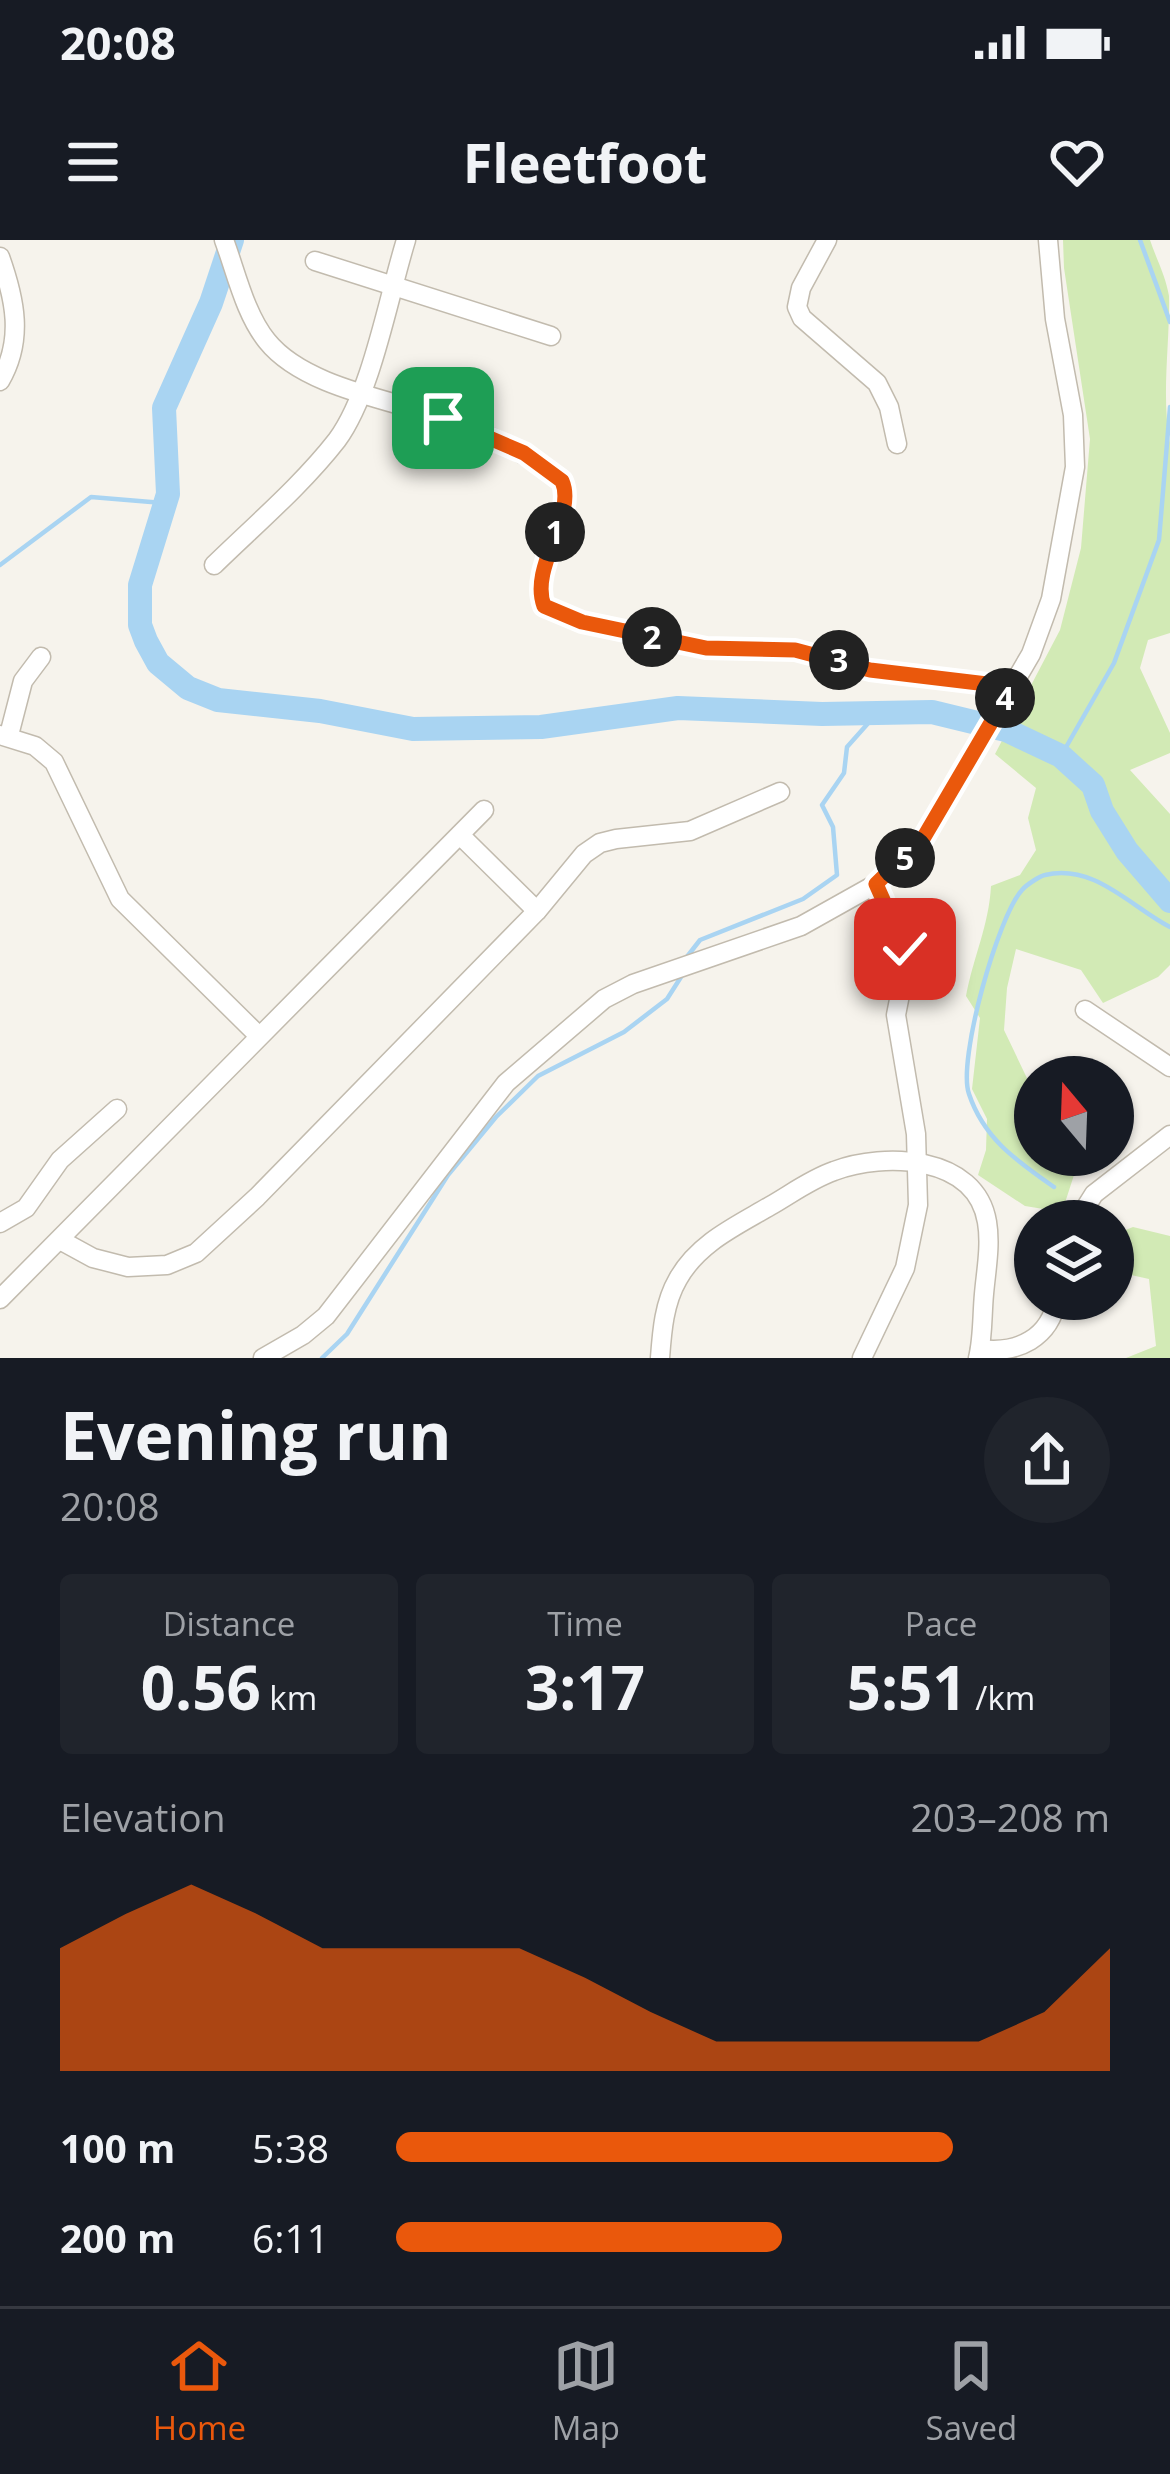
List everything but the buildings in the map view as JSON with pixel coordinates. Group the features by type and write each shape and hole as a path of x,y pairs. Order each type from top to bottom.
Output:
{"street":[{"path":"224,240 256,326 292,365 482,433 524,453 562,481 566,496 541,587 544,606 582,622 706,648 795,650 870,670 1012,687"},
{"path":"214,565 337,439 361,393 406,240"},
{"path":"827,240 806,278 797,308 802,318 877,383 890,407 897,444"},
{"path":"263,1358 326,1316 506,1083 604,999 633,984 782,934 876,884 924,837 1043,626 1075,467 1073,415 1054,319 1048,240"},
{"path":"0,257 14,299 16,333 0,381"},
{"path":"315,261 551,336"},
{"path":"41,658 22,681 4,735 35,746 54,762 120,899 259,1036"},
{"path":"60,1240 93,1258 128,1267 167,1265 196,1252 257,1197 537,911 584,854 600,843 690,831 780,792"},
{"path":"0,1299 484,810"},
{"path":"460,836 537,911"},
{"path":"862,1358 905,1268 918,1205 918,1163 896,1015 907,959 876,884"},
{"path":"1085,1010 1170,1067"},
{"path":"0,1223 26,1208 60,1160 117,1108"},
{"path":"1090,1200 1170,1135"},
{"path":"660,1358 668,1299 695,1255 720,1235 838,1169 862,1164 918,1163 956,1174 980,1199 987,1222 988,1255 979,1354 1033,1341 1048,1320"}],"green space":[{"path":"1063,240 1150,240 1169,296 1170,633 1148,640 1140,668 1170,733 1170,753 1130,770 1170,814 1170,965 1158,977 1103,1003 1081,970 1016,949 1004,1030 1016,1056 1014,1176 1074,1176 1066,1200 1016,1200 978,1175 986,1150 987,1119 972,1089 980,1018 966,996 991,886 1020,875 1036,850 1028,818 1036,788 995,754 1060,630 1081,548 1090,439"},
{"path":"1134,1227 1170,1236 1170,1358 1126,1358 1156,1346 1149,1279 1134,1276"}],"waterway":[{"path":"232,240 211,303 164,408 168,494 140,585 140,625 146,641 158,663 188,688 218,700 320,711 413,729 541,727 678,708 822,714 932,712 1006,730 1061,756 1093,785 1102,811 1127,851 1170,901"},
{"path":"1140,240 1170,322"},
{"path":"1061,756 1114,663 1159,540 1170,407"},
{"path":"0,565 91,497 163,503"},
{"path":"686,958 700,940 803,899 837,875 833,827 822,805 844,773 847,747 879,711"},
{"path":"1054,1187 993,1136 969,1094 974,1022 1012,905 1024,888 1043,876 1080,875 1170,927"},
{"path":"322,1358 347,1334 448,1175 496,1117 538,1076 624,1032 667,999 681,977"}],"route":[{"path":"443,418 524,453 562,481 566,496 541,587 544,606 582,622 706,648 795,650 870,670 1012,687 924,837 876,884 905,949"}]}
